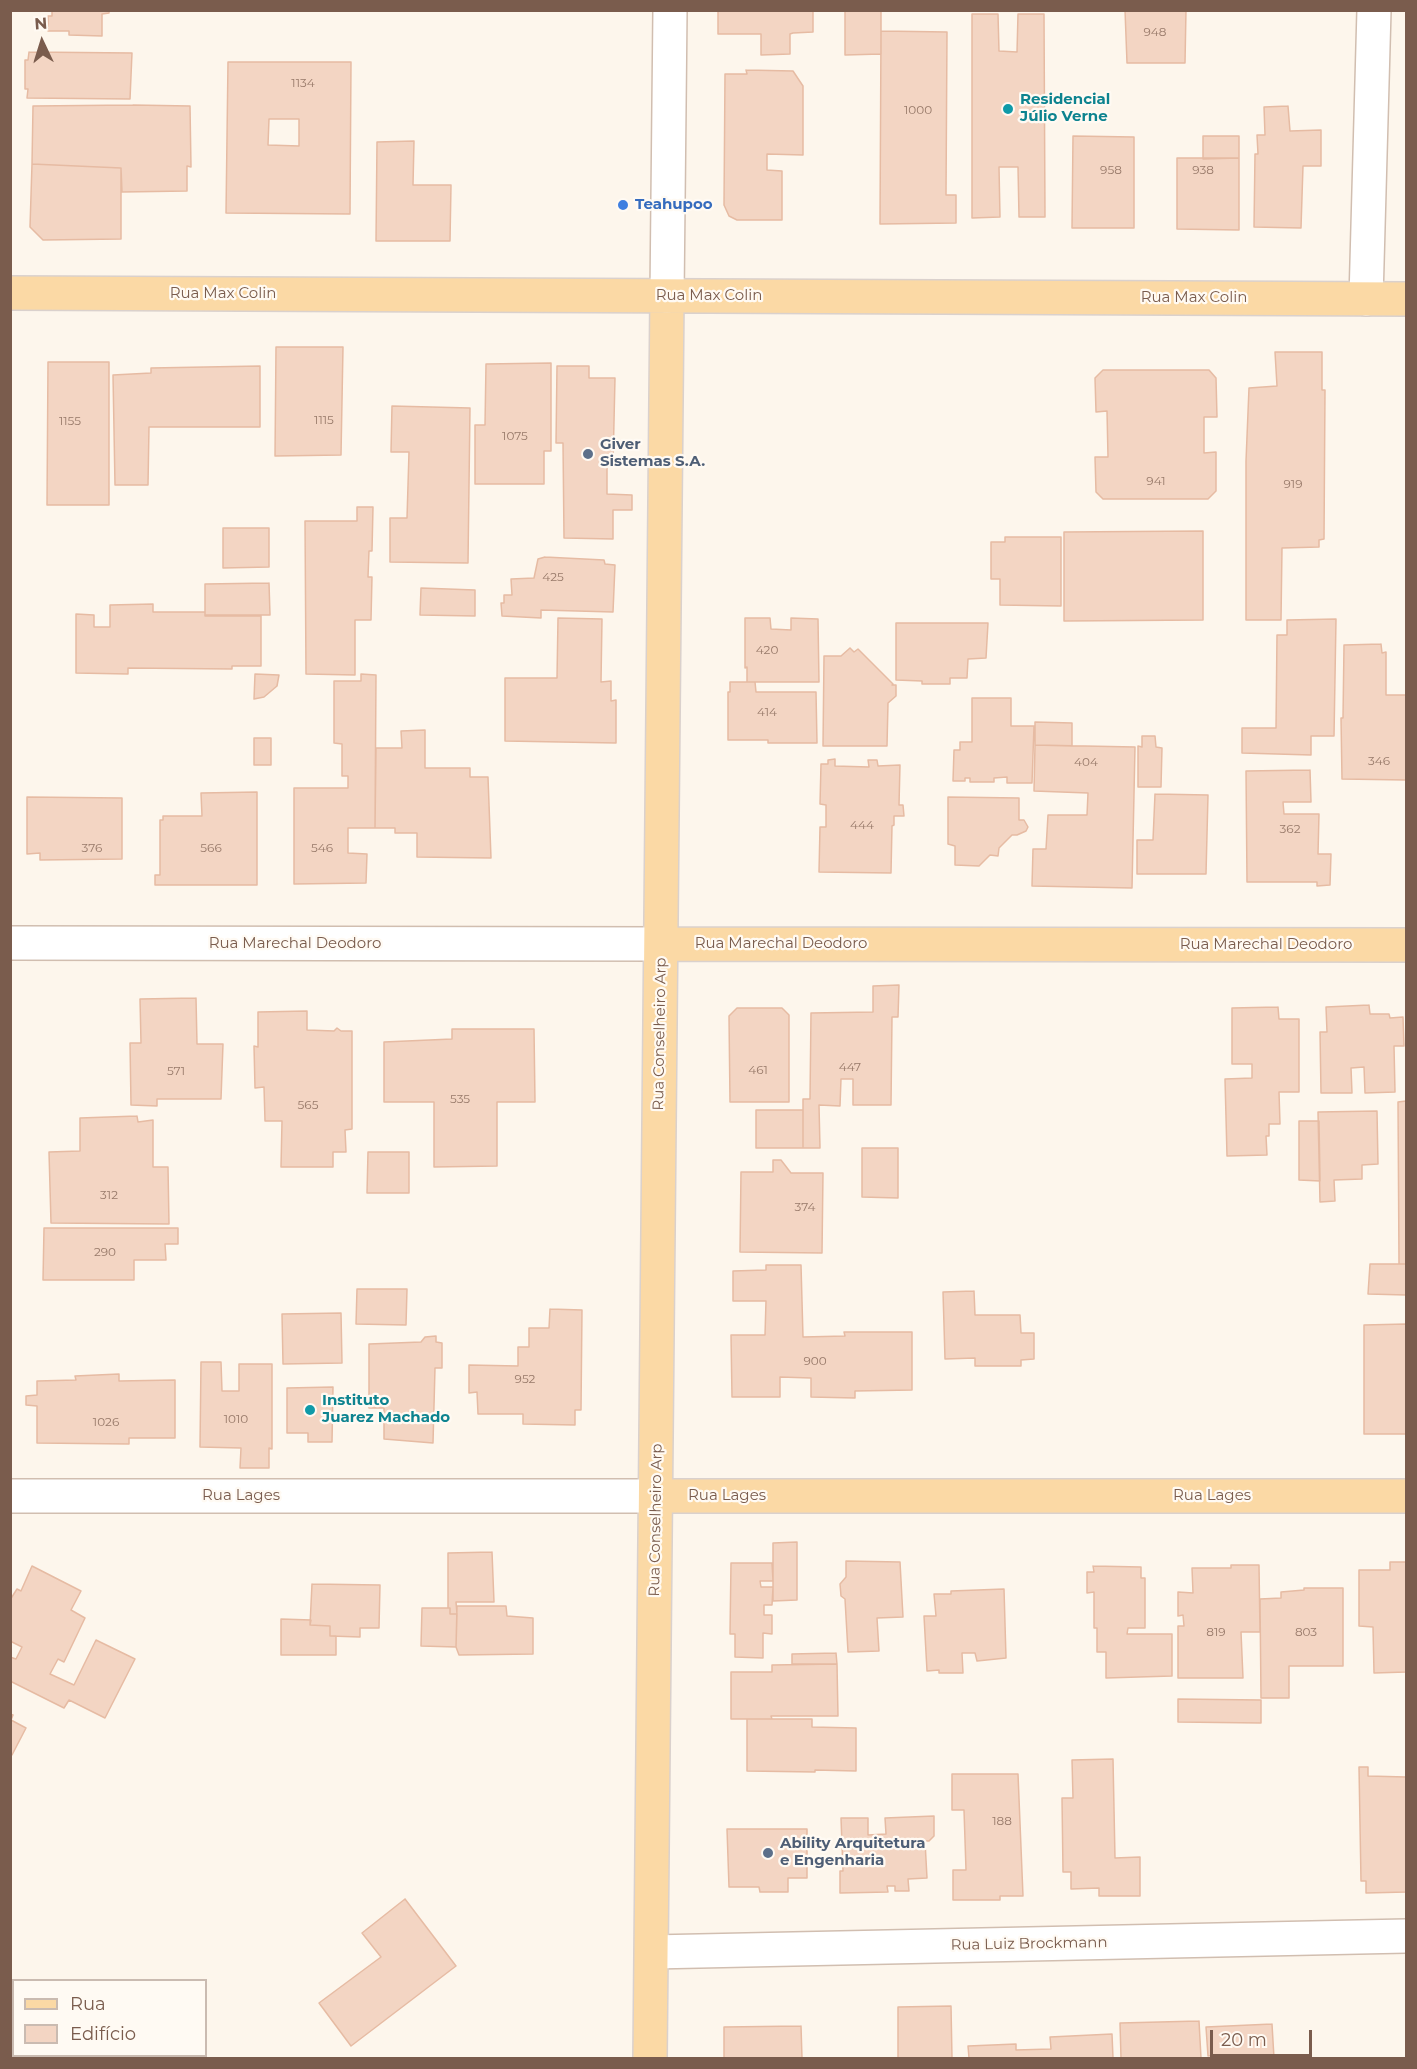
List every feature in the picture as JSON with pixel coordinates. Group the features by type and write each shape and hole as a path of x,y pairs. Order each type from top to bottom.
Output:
{"main road":[{"name":"Rua Max Colin","path":"10,294 1407,299"},
{"name":"Rua Conselheiro Arp","path":"651,2058 667,296"},
{"name":"Rua Marechal Deodoro","path":"661,944 1407,945"},
{"name":"Rua Lages","path":"656,1496 1407,1496"}],"street":[{"name":"Rua Conselheiro Arp","path":"667,296 670,10"},
{"path":"1366,299 1374,10"},
{"name":"Rua Marechal Deodoro","path":"10,943 661,944"},
{"name":"Rua Lages","path":"10,1496 656,1496"},
{"name":"Rua Luiz Brockmann","path":"652,1952 1407,1936"}],"building":[{"path":"52,10 109,10 109,13 102,14 102,36 69,35 69,31 48,31 48,16 52,16"},
{"path":"718,10 813,10 813,32 790,34 790,54 761,55 761,34 718,34"},
{"path":"845,10 881,10 881,54 845,55"},
{"path":"1125,10 1186,10 1185,63 1127,63"},
{"name":"Residencial Júlio Verne","path":"972,14 998,14 999,51 1017,52 1018,14 1044,14 1045,217 1019,217 1018,167 999,167 1000,217 972,218"},
{"path":"881,31 947,32 946,195 956,195 956,223 880,224"},
{"path":"29,52 132,53 130,99 27,98 25,60 28,60"},
{"path":"228,62 351,62 350,214 226,213","holes":["269,119 299,119 299,146 268,145"]},
{"path":"746,70 793,71 803,86 803,155 767,154 767,170 782,171 782,220 737,220 729,216 724,205 725,74 747,74"},
{"path":"33,106 190,106 191,167 187,166 187,191 122,192 121,168 32,164"},
{"path":"1288,106 1290,131 1321,130 1321,166 1303,166 1301,228 1254,227 1255,154 1258,154 1257,135 1265,135 1264,107"},
{"path":"1073,136 1134,137 1134,228 1072,228"},
{"path":"1203,136 1239,136 1239,158 1203,159"},
{"path":"414,141 413,185 451,185 450,241 376,241 377,142"},
{"path":"1177,158 1239,158 1239,230 1177,229"},
{"path":"32,164 121,168 121,239 43,240 30,227"},
{"path":"276,347 343,347 341,455 275,456"},
{"path":"1275,352 1322,352 1322,390 1325,390 1324,539 1319,540 1319,547 1282,548 1281,620 1246,620 1246,461 1249,388 1277,386"},
{"path":"48,362 109,362 109,505 47,505"},
{"path":"551,363 551,451 544,451 544,484 475,484 475,425 485,425 486,364"},
{"path":"260,366 260,427 149,427 148,485 115,485 113,375 151,373 151,368"},
{"name":"Giver Sistemas S.A.","path":"557,366 589,366 589,378 615,378 613,465 607,465 607,494 632,495 632,510 613,510 613,539 564,538 563,443 556,443"},
{"path":"1103,370 1209,370 1216,378 1217,417 1204,417 1204,453 1216,452 1216,491 1208,499 1103,499 1096,492 1095,457 1108,457 1107,411 1096,412 1095,378"},
{"path":"392,406 470,408 468,563 390,562 390,518 407,518 409,452 391,452"},
{"path":"357,507 373,507 372,551 369,551 368,577 372,577 371,620 355,620 355,675 306,674 305,521 357,521"},
{"path":"223,528 269,528 269,567 223,568"},
{"path":"1203,531 1203,620 1064,621 1064,532"},
{"path":"1005,537 1061,537 1061,606 1000,605 1000,579 991,579 991,542 1005,542"},
{"path":"545,557 604,560 605,564 615,565 613,612 541,610 541,618 502,616 501,603 504,603 504,595 512,595 511,579 534,578 538,559"},
{"path":"269,583 270,615 205,615 205,584"},
{"path":"421,588 475,590 475,616 420,615"},
{"path":"153,604 153,612 205,612 205,616 261,616 261,666 232,666 232,669 128,668 128,674 76,673 76,614 94,615 94,627 110,627 110,605"},
{"path":"558,618 602,619 601,682 611,681 611,701 616,700 616,743 505,741 505,678 557,678"},
{"path":"745,618 770,618 771,629 791,630 791,618 818,619 819,682 747,682"},
{"path":"1336,619 1334,736 1311,736 1311,755 1242,753 1242,728 1276,728 1277,635 1287,635 1287,620"},
{"path":"896,623 988,623 986,658 968,659 967,678 950,678 950,684 922,684 922,681 896,680"},
{"path":"1381,644 1382,653 1386,652 1386,695 1406,695 1406,780 1342,779 1341,718 1343,718 1344,645"},
{"path":"850,648 854,652 858,649 892,685 896,685 896,696 888,703 887,746 823,746 824,656 841,656"},
{"path":"255,674 279,675 277,686 264,697 254,699"},
{"path":"361,674 376,675 375,828 348,828 348,853 367,854 366,883 294,884 294,788 348,788 348,776 342,776 342,744 334,743 334,681 361,681"},
{"path":"730,682 755,682 756,692 816,692 817,743 728,740"},
{"path":"972,698 1011,698 1011,726 1034,726 1032,783 1007,783 1007,777 994,778 994,782 970,782 970,778 965,778 965,781 953,781 954,750 960,750 960,742 972,742"},
{"path":"1035,722 1072,723 1072,746 1035,745"},
{"path":"425,730 425,768 470,768 470,777 488,777 491,858 417,857 417,833 395,833 395,828 375,828 376,748 402,748 401,731"},
{"path":"1142,736 1155,736 1156,747 1162,748 1161,787 1138,787 1138,746 1142,747"},
{"path":"254,738 271,738 271,765 254,765"},
{"path":"1035,745 1135,747 1132,888 1032,886 1033,849 1046,849 1048,815 1087,815 1088,793 1034,791"},
{"path":"835,759 835,766 869,767 868,760 877,760 878,766 900,765 899,805 903,805 904,816 894,816 891,873 819,872 820,827 826,827 826,805 820,804 821,764 828,764 828,760"},
{"path":"1310,770 1311,802 1283,802 1284,814 1319,814 1318,854 1331,854 1330,885 1317,886 1317,882 1247,882 1246,771"},
{"path":"257,792 257,885 155,885 155,875 160,875 160,820 163,820 163,816 202,816 201,793"},
{"path":"1155,794 1208,795 1206,874 1137,874 1137,840 1153,840"},
{"path":"27,797 122,798 122,859 40,860 40,853 27,854"},
{"path":"948,797 1019,798 1019,820 1024,820 1028,827 1026,831 1012,835 999,848 998,856 990,855 979,866 955,865 955,846 948,844"},
{"path":"899,985 898,1017 892,1017 891,1105 853,1105 853,1079 841,1079 840,1106 819,1105 820,1148 803,1148 803,1099 810,1099 811,1013 873,1012 873,986"},
{"path":"196,998 197,1044 223,1044 221,1099 157,1099 157,1106 131,1105 130,1043 141,1043 140,999"},
{"path":"1369,1005 1370,1014 1389,1014 1390,1018 1403,1017 1404,1046 1394,1046 1395,1092 1365,1093 1364,1067 1351,1068 1352,1093 1321,1093 1320,1032 1327,1032 1326,1007"},
{"path":"1278,1007 1279,1019 1299,1019 1299,1092 1279,1092 1280,1124 1269,1124 1269,1136 1266,1136 1267,1155 1227,1156 1225,1079 1252,1078 1252,1064 1232,1064 1232,1008"},
{"path":"737,1008 782,1008 789,1015 789,1102 730,1102 729,1016"},
{"path":"307,1011 307,1030 334,1031 337,1028 341,1031 352,1031 352,1129 345,1130 346,1152 333,1152 333,1167 281,1167 282,1121 265,1121 264,1087 255,1088 254,1046 258,1047 258,1012"},
{"path":"452,1029 534,1029 535,1102 497,1102 497,1166 434,1167 434,1102 384,1102 384,1042 452,1039"},
{"path":"1406,1101 1406,1264 1399,1264 1398,1102"},
{"path":"756,1110 803,1110 803,1148 756,1148"},
{"path":"1377,1111 1378,1164 1362,1165 1362,1179 1334,1180 1335,1201 1320,1202 1318,1112"},
{"path":"137,1116 138,1122 153,1120 153,1167 168,1167 169,1224 51,1223 49,1152 80,1151 80,1118"},
{"path":"1299,1121 1319,1121 1320,1181 1299,1180"},
{"path":"862,1148 898,1148 898,1198 862,1197"},
{"path":"368,1152 409,1152 409,1193 367,1193"},
{"path":"773,1160 781,1160 791,1173 823,1173 822,1253 740,1252 741,1172 773,1172"},
{"path":"44,1228 178,1228 178,1244 165,1244 166,1260 134,1260 134,1280 43,1280"},
{"path":"1370,1264 1406,1264 1406,1295 1368,1294"},
{"path":"766,1265 801,1265 803,1337 845,1336 844,1332 912,1332 912,1390 855,1391 855,1398 811,1397 811,1378 780,1377 780,1397 732,1397 731,1335 765,1335 766,1301 733,1301 733,1271 766,1270"},
{"path":"357,1289 407,1289 406,1325 356,1324"},
{"path":"974,1291 975,1315 1020,1315 1021,1333 1034,1333 1034,1359 1021,1360 1021,1366 975,1366 975,1358 945,1359 943,1292"},
{"path":"550,1309 582,1310 581,1410 575,1410 575,1425 523,1424 523,1414 478,1414 477,1392 469,1393 469,1365 518,1366 518,1347 529,1347 529,1328 549,1328"},
{"path":"341,1313 342,1363 283,1364 282,1314"},
{"path":"1406,1324 1406,1434 1364,1434 1364,1325"},
{"path":"436,1336 436,1342 442,1343 442,1368 435,1368 433,1443 384,1439 384,1408 369,1408 369,1344 421,1342 425,1337"},
{"path":"201,1362 221,1362 222,1391 239,1391 239,1364 272,1364 272,1449 269,1448 269,1468 240,1468 241,1448 200,1447"},
{"path":"119,1374 119,1381 175,1380 175,1438 129,1438 129,1444 37,1443 37,1406 26,1405 26,1396 37,1395 37,1381 76,1380 75,1376"},
{"name":"Instituto Juarez Machado","path":"333,1387 332,1442 308,1442 308,1433 287,1433 287,1388"},
{"path":"797,1542 797,1600 773,1601 773,1543"},
{"path":"492,1552 494,1602 456,1602 457,1614 450,1614 450,1608 448,1608 448,1553"},
{"path":"846,1561 900,1562 903,1617 877,1618 879,1651 848,1652 845,1599 841,1596 840,1584 846,1577"},
{"path":"1390,1562 1406,1562 1406,1672 1374,1673 1373,1627 1359,1626 1359,1570 1390,1570"},
{"path":"731,1563 772,1563 773,1581 760,1581 761,1587 773,1587 772,1605 764,1605 764,1615 772,1615 772,1634 763,1633 763,1658 735,1657 735,1634 730,1634"},
{"path":"1231,1565 1259,1565 1260,1632 1241,1632 1243,1678 1178,1678 1178,1626 1184,1626 1183,1615 1178,1616 1178,1592 1193,1593 1192,1568 1231,1568"},
{"path":"32,1566 81,1591 71,1610 85,1618 64,1662 58,1659 50,1674 74,1685 96,1640 135,1659 105,1718 69,1700 64,1708 10,1681 10,1657 16,1659 22,1647 10,1641 10,1600 17,1589 21,1591"},
{"path":"1093,1566 1141,1567 1141,1578 1145,1578 1145,1628 1128,1628 1127,1634 1172,1634 1172,1676 1106,1678 1106,1652 1097,1652 1094,1592 1087,1593 1087,1572 1094,1572"},
{"path":"312,1584 380,1585 379,1628 360,1628 360,1637 330,1636 330,1626 310,1625"},
{"path":"1304,1588 1343,1588 1343,1666 1289,1666 1289,1698 1261,1698 1260,1599 1281,1598 1281,1592 1304,1590"},
{"path":"1004,1589 1006,1658 977,1661 975,1653 962,1653 963,1673 927,1671 924,1616 936,1616 934,1594"},
{"path":"457,1606 506,1606 507,1616 533,1618 533,1654 459,1655 456,1647"},
{"path":"422,1608 450,1608 450,1614 457,1614 456,1647 421,1646"},
{"path":"281,1619 311,1620 310,1625 330,1626 330,1636 336,1636 336,1655 281,1655"},
{"path":"836,1653 837,1664 792,1664 792,1654"},
{"path":"837,1664 838,1716 771,1716 772,1719 731,1719 731,1672 772,1672 772,1665"},
{"path":"1178,1699 1261,1700 1261,1723 1178,1722"},
{"path":"10,1714 13,1715 11,1720 26,1728 12,1755 10,1754"},
{"path":"747,1719 812,1719 812,1727 856,1728 856,1771 747,1771"},
{"path":"1113,1759 1115,1858 1140,1857 1140,1896 1099,1896 1099,1888 1071,1889 1071,1872 1063,1872 1062,1798 1073,1798 1072,1760"},
{"path":"1359,1767 1368,1767 1368,1776 1406,1777 1406,1892 1366,1893 1366,1881 1361,1881"},
{"path":"952,1774 1018,1774 1023,1896 1000,1896 1000,1900 953,1900 953,1870 966,1870 964,1810 952,1810"},
{"path":"934,1816 934,1836 929,1841 925,1841 927,1878 908,1879 909,1891 895,1891 895,1886 887,1886 888,1892 840,1893 840,1871 843,1871 841,1818 868,1818 868,1835 886,1834 885,1818"},
{"name":"Ability Arquitetura e Engenharia","path":"727,1829 807,1829 807,1878 788,1878 788,1892 760,1892 759,1887 729,1887"},
{"path":"405,1899 456,1966 351,2046 319,2003 381,1957 362,1933"},
{"path":"951,2006 952,2058 898,2058 898,2007"},
{"path":"1199,2021 1201,2058 1121,2058 1120,2023"},
{"path":"1272,2024 1274,2058 1208,2056 1206,2027"},
{"path":"801,2026 802,2058 724,2058 724,2027"},
{"path":"1112,2034 1113,2058 969,2058 968,2046 1016,2044 1016,2050 1051,2049 1050,2037"}],"place":[{"name":"Residencial Júlio Verne","path":"1008,109"},
{"name":"Teahupoo","path":"623,205"},
{"name":"Giver Sistemas S.A.","path":"588,454"},
{"name":"Instituto Juarez Machado","path":"310,1410"},
{"name":"Ability Arquitetura e Engenharia","path":"768,1853"}]}
